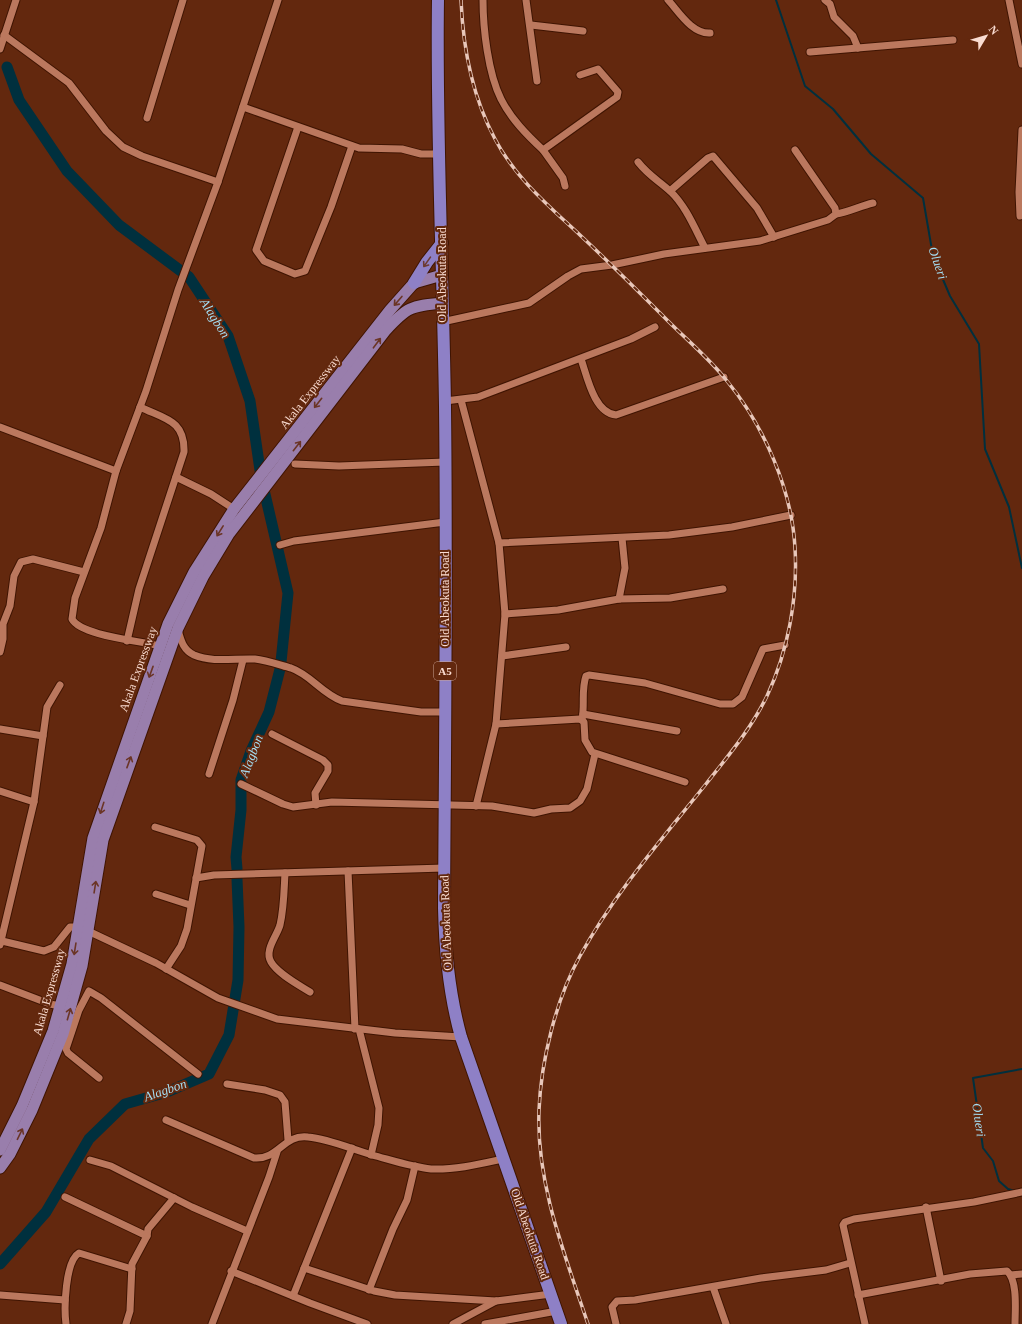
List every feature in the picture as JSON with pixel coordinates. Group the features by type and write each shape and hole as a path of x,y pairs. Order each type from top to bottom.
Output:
{"highway":[{"name":"Old Abeokuta Road","path":"438,0 438,154 442,243 442,322 445,401 444,868 447,971 451,999 461,1037 561,1324"},
{"path":"414,283 426,262 442,243"}],"main road":[{"path":"414,283 442,275"},
{"name":"Akala Expressway","path":"0,1150 27,1108 63,1034 82,966 83,929 93,838 160,646 255,491 379,324 414,283"},
{"name":"Akala Expressway","path":"269,473 398,318 408,308 416,305 442,302"},
{"name":"Akala Expressway","path":"0,1168 10,1154 54,1031 83,929 102,840 173,626 194,572 234,509 255,491"}],"street":[{"path":"0,49 16,0"},
{"path":"147,118 183,0"},
{"path":"160,646 127,641 105,635 77,624 73,621 72,611 84,572 101,528 116,471 140,407 178,290 218,182 278,0"},
{"path":"483,0 483,27 500,98 522,129 543,150 564,178 565,186"},
{"path":"526,0 531,25 537,81"},
{"path":"668,0 694,29 703,33 710,33"},
{"path":"825,0 830,4 834,17 853,36 858,48"},
{"path":"1009,0 1022,64"},
{"path":"531,25 582,31"},
{"path":"4,35 69,83 106,131 123,147 142,156 218,182"},
{"path":"810,52 954,40"},
{"path":"543,150 617,97 618,92 598,69 580,75"},
{"path":"243,107 359,148 402,149 421,154 438,154"},
{"path":"298,127 256,250 264,261 295,274 305,271 331,207 352,146"},
{"path":"1020,216 1019,192 1022,130"},
{"path":"795,150 835,208 836,214"},
{"path":"670,191 708,158 713,156 757,208 774,237"},
{"path":"638,162 647,174 670,191 686,212 706,248"},
{"path":"442,322 529,304 580,269 612,265 664,254 774,237 828,220 836,214 846,212 856,206 873,203"},
{"path":"445,401 478,397 631,339 655,327"},
{"path":"580,359 596,399 606,412 616,415 724,377"},
{"path":"461,400 499,544 505,614 496,724 476,806"},
{"path":"127,641 139,589 184,452 183,434 180,428 140,407"},
{"path":"0,427 116,471"},
{"path":"295,464 338,466 445,462"},
{"path":"176,477 211,494 234,509"},
{"path":"499,544 669,536 732,527 791,515"},
{"path":"280,545 294,541 445,522"},
{"path":"619,599 625,568 622,538"},
{"path":"3,624 10,606 14,576 21,562 33,559 84,572"},
{"path":"505,614 558,610 619,599 670,598 723,589"},
{"path":"0,611 2,612 3,624 3,640 0,652"},
{"path":"173,626 185,649 193,655 211,659 256,659 296,670 330,696 342,701 421,712 445,712"},
{"path":"685,782 595,754 587,745 583,717 583,684 586,676 589,675 645,683 705,702 733,704 742,697 763,649 785,645"},
{"path":"502,656 566,647"},
{"path":"209,774 233,700 243,660"},
{"path":"60,685 47,707 34,802 1,943 44,951 54,947 70,927 83,929 166,969 218,998 277,1019 357,1029 461,1037"},
{"path":"496,724 583,717 677,731"},
{"path":"0,729 44,736"},
{"path":"272,734 323,760 328,765 328,771 315,793 316,805"},
{"path":"241,784 289,806 316,805 332,802 492,806 527,813 551,808 570,808 580,801 585,795 595,754"},
{"path":"0,790 34,802"},
{"path":"155,827 200,842 202,846 185,935 181,946 166,969"},
{"path":"196,878 214,875 444,868"},
{"path":"348,871 357,1029 379,1108 378,1125 371,1155"},
{"path":"285,873 280,926 270,947 270,959 272,963 286,976 310,992"},
{"path":"156,894 190,905"},
{"path":"0,985 50,1004 60,1006"},
{"path":"77,985 101,998 198,1074"},
{"path":"89,992 79,1010 66,1049 68,1053 99,1078"},
{"path":"227,1084 265,1090 280,1095 285,1102 288,1140"},
{"path":"166,1120 254,1158 266,1158 277,1152 288,1140 307,1136 327,1140 371,1155 432,1169 470,1166 504,1159"},
{"path":"293,1296 352,1148"},
{"path":"212,1324 231,1271 269,1177 277,1152"},
{"path":"90,1160 111,1166 174,1198 247,1231"},
{"path":"369,1290 393,1229 407,1200 415,1166"},
{"path":"865,1324 850,1263 843,1225 845,1222 854,1219 926,1207 1009,1196 1022,1192"},
{"path":"65,1196 146,1236"},
{"path":"126,1324 130,1312 132,1264 148,1229 174,1198"},
{"path":"926,1207 941,1281"},
{"path":"66,1324 64,1300 73,1258 79,1253 132,1269"},
{"path":"616,1324 612,1307 617,1301 635,1300 826,1270 850,1263"},
{"path":"304,1268 369,1290 411,1297 496,1301 551,1294"},
{"path":"231,1271 367,1324"},
{"path":"858,1296 941,1281 970,1274 1007,1271 1011,1275 1015,1301 1015,1324"},
{"path":"1011,1275 1022,1274"},
{"path":"713,1287 726,1324"},
{"path":"0,1295 64,1300"},
{"path":"453,1324 496,1301"},
{"path":"485,1324 557,1311"}],"waterway":[{"name":"Olueri","path":"776,0 805,86 833,109 871,154 923,198 933,256 950,296 979,344 985,449 1009,507 1022,568"},
{"name":"Alagbon","path":"7,67 19,100 67,171 119,225 189,277 228,336 250,401 261,477 288,593 281,662"},
{"name":"Alagbon","path":"237,869 236,857 241,810 241,780 251,751 269,712 280,669"},
{"name":"Alagbon","path":"0,1264 46,1212 89,1139 125,1104 167,1092 209,1074 229,1035 238,980 239,927 237,879"},
{"name":"Olueri","path":"1015,1191 1008,1189 999,1181 993,1161 983,1148 973,1078 1022,1069"}],"railway":[{"path":"461,0 464,36 470,72 480,106 503,153 523,179 545,203 603,257 720,373 753,418 764,438 782,482 793,526 796,567 793,605 781,661 767,696 754,720 739,742 639,867 593,933 571,973 551,1031 540,1091 539,1138 542,1165 554,1219 588,1324"}]}
